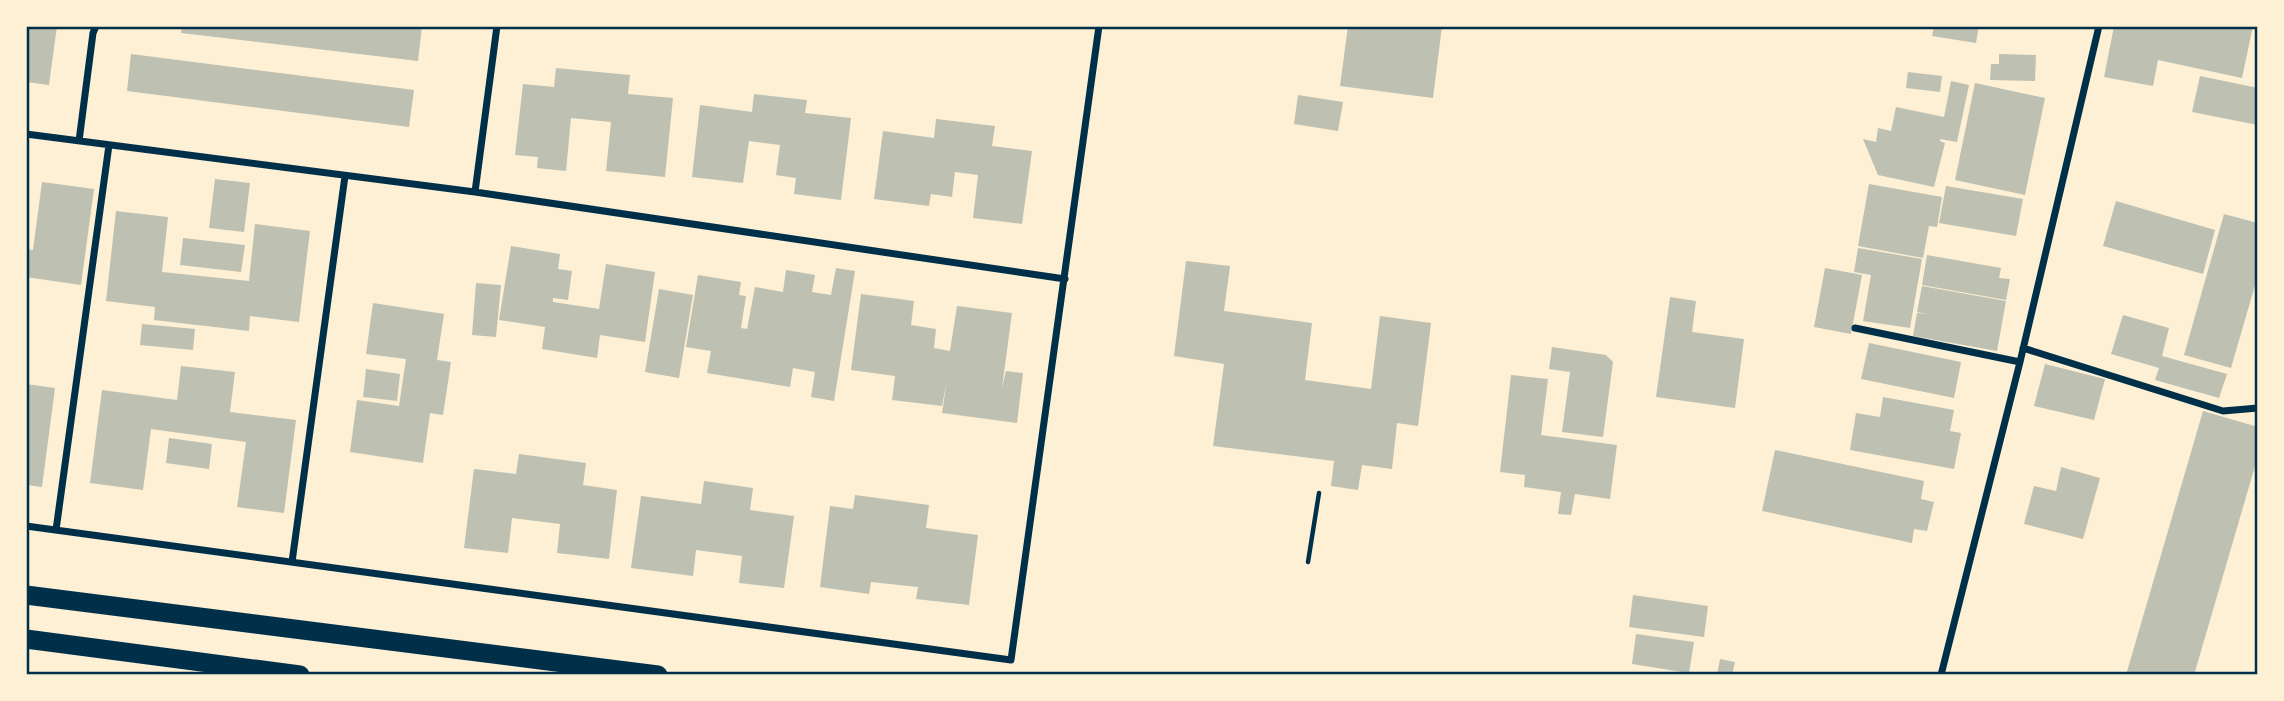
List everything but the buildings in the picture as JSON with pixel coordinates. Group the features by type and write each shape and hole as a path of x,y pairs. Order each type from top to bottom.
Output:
{"highway":[{"path":"26,595 658,675"},
{"path":"26,639 300,675"}],"street":[{"path":"79,141 96,26"},
{"path":"475,192 498,26"},
{"path":"26,526 1011,660 1099,26"},
{"path":"1941,675 2020,362 2099,26"},
{"path":"26,134 475,192 1065,279"},
{"path":"56,530 109,145"},
{"path":"292,562 345,176"},
{"path":"1855,328 2020,362"},
{"path":"2023,348 2222,411 2258,408"}],"path":[{"path":"1308,562 1319,493"}]}
